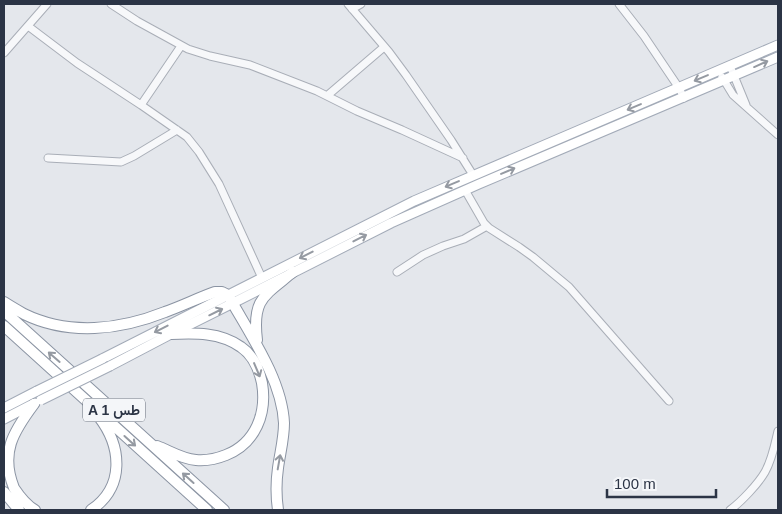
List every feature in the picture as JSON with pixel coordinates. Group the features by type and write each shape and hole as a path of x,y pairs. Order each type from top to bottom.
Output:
{"highway":[{"path":"257,346 255,326 260,302 265,295 293,272"},
{"path":"4,302 24,314 51,324 97,328 139,321 215,292 222,292 231,299 257,346 278,392 283,408 284,425 276,497 278,510"},
{"name":"A 1 طس","path":"4,311 224,510"},
{"name":"A 1 طس","path":"4,326 207,510"},
{"path":"150,443 186,458 215,459 233,452 246,443 259,422 263,406 260,372 249,354 242,347 218,336 199,333 171,334"},
{"path":"84,398 111,436 116,456 115,478 112,487 103,501 91,510"},
{"path":"35,510 20,497 6,470 5,461 8,446 15,429 37,402"},
{"path":"4,492 19,510"}],"main road":[{"path":"4,419 171,334 231,299 262,278 414,201 778,45"},
{"path":"4,408 102,359 293,272 391,223 778,57"}],"street":[{"path":"4,53 47,4"},
{"path":"111,4 180,46 210,56 250,65 328,96 357,112 463,158"},
{"path":"361,4 350,6 406,75 474,175"},
{"path":"619,4 644,36 684,98"},
{"path":"28,26 77,63 187,137 219,184 262,278"},
{"path":"141,105 180,46"},
{"path":"328,96 384,47"},
{"path":"730,66 747,108"},
{"path":"719,70 733,95 778,135"},
{"path":"48,158 121,162 177,130"},
{"path":"465,190 487,226 520,247 569,287 669,401"},
{"path":"397,272 423,255 464,239 487,226"},
{"path":"730,510 743,499 765,473 778,431"}]}
